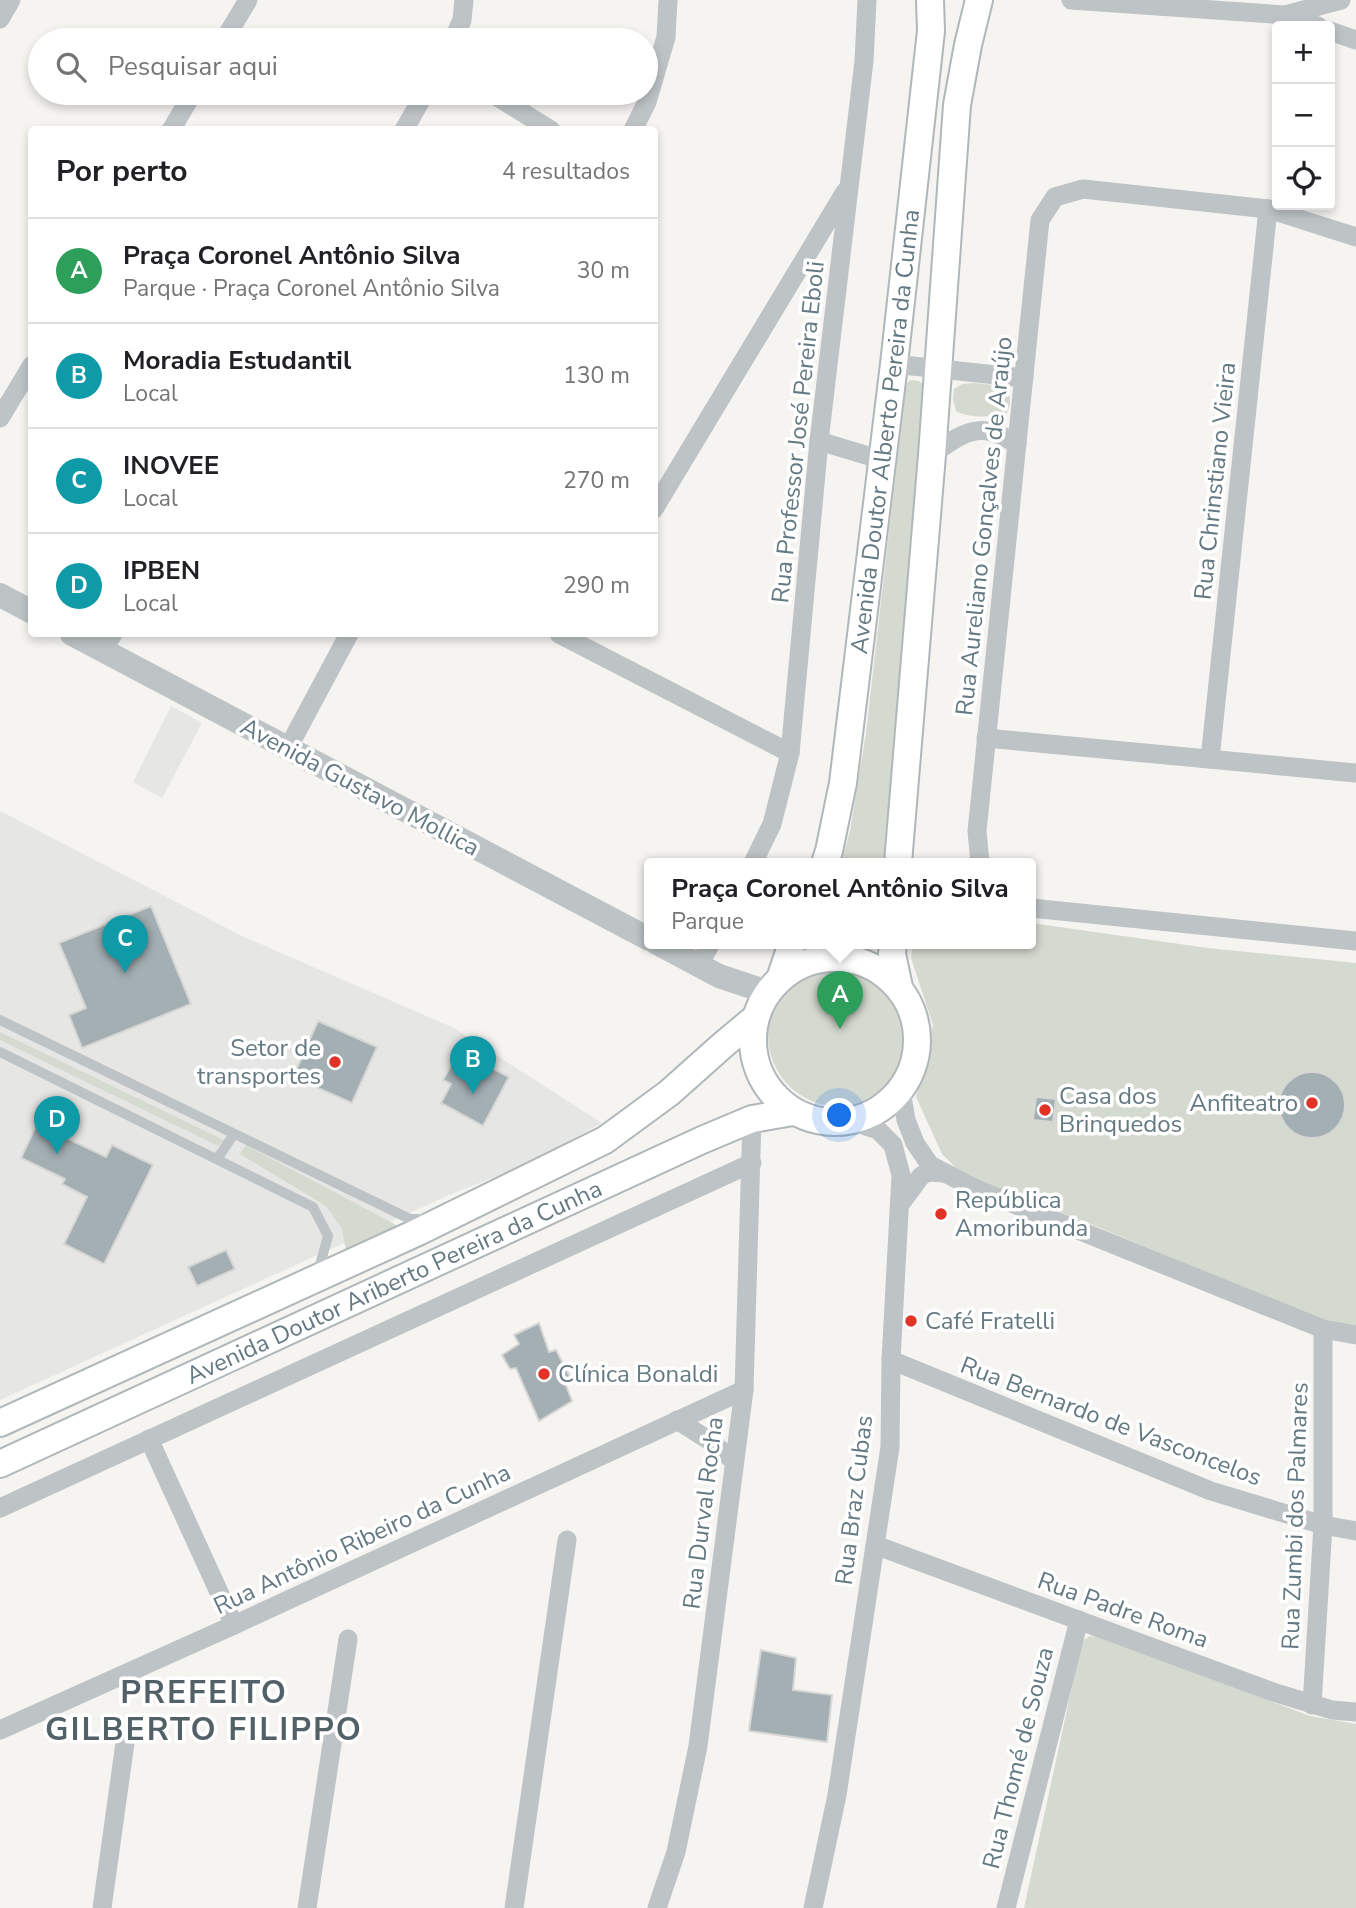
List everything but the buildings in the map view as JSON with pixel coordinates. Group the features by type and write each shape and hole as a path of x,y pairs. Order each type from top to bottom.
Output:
{"main road":[{"name":"Avenida Doutor Alberto Pereira da Cunha","path":"827,858 843,783 894,363 931,31 930,0"},
{"name":"Avenida Doutor Alberto Pereira da Cunha","path":"898,858 932,455 957,105 979,0"},
{"path":"789,949 755,1018 752,1055 761,1078 772,1095 793,1112 821,1121 850,1121 877,1111 901,1090 915,1063 918,1035 912,1010 900,987 892,949"},
{"path":"774,984 818,958 848,958 876,968 900,987"},
{"name":"Avenida Doutor Ariberto Pereira da Cunha","path":"0,1423 447,1218 605,1140 669,1093 755,1018"},
{"name":"Avenida Doutor Ariberto Pereira da Cunha","path":"0,1464 702,1140 752,1119 793,1112"}],"street":[{"path":"0,19 11,0"},
{"path":"231,28 247,0"},
{"path":"459,28 463,20 464,0"},
{"path":"658,66 666,37 668,0"},
{"name":"Rua Professor José Pereira Eboli","path":"755,858 772,824 790,753 819,441 864,61 867,0"},
{"path":"1071,0 1285,15 1303,21"},
{"path":"1285,15 1341,0"},
{"path":"1335,33 1356,40"},
{"path":"173,126 186,105"},
{"path":"406,126 418,105"},
{"path":"510,105 545,126"},
{"path":"635,126 646,105"},
{"path":"658,502 849,185"},
{"name":"Rua Aureliano Gonçalves de Araújo","path":"980,858 977,831 986,737 1041,220 1055,197 1083,189 1268,209"},
{"path":"1268,209 1356,237"},
{"name":"Rua Chrinstiano Vieira","path":"1210,759 1268,209"},
{"path":"894,363 1024,378"},
{"path":"0,418 28,372"},
{"path":"932,455 951,440 971,432 990,431 1017,444"},
{"path":"819,441 882,460"},
{"path":"0,596 28,610"},
{"name":"Avenida Gustavo Mollica","path":"86,637 108,642 288,748 644,936"},
{"path":"288,748 347,637"},
{"path":"573,637 790,753"},
{"path":"986,737 1356,773"},
{"path":"1036,909 1356,941"},
{"path":"668,949 709,971 774,984"},
{"path":"711,949 709,971 755,1018"},
{"path":"901,1090 906,1120 915,1143 930,1165 974,1188 1323,1329 1356,1335"},
{"name":"Rua Durval Rocha","path":"657,1908 676,1852 698,1746 744,1390 752,1119"},
{"name":"Rua Braz Cubas","path":"813,1908 837,1795 890,1447 891,1360 901,1175 893,1145 878,1130 850,1121"},
{"name":"Avenida Doutor Ariberto Pereira da Cunha","path":"0,1508 752,1163"},
{"path":"900,1205 921,1176 928,1172 945,1173"},
{"name":"Rua Zumbi dos Palmares","path":"1312,1705 1323,1525 1323,1329"},
{"name":"Rua Bernardo de Vasconcelos","path":"891,1360 1211,1491 1323,1525 1356,1531"},
{"name":"Rua Antônio Ribeiro da Cunha","path":"0,1730 744,1390"},
{"path":"677,1420 710,1441 734,1461"},
{"path":"149,1439 234,1625"},
{"path":"514,1908 567,1540"},
{"name":"Rua Padre Roma","path":"875,1545 1273,1692 1332,1710 1356,1712"},
{"name":"Rua Thomé de Souza","path":"1006,1908 1079,1620"},
{"path":"307,1908 348,1639"},
{"path":"102,1908 125,1743"}],"lane":[{"path":"0,1020 410,1219 447,1218"},
{"path":"0,1052 313,1207 328,1236 317,1278"},
{"path":"217,1160 234,1134"}],"shaded area":[{"path":"912,380 924,385 894,858 842,858 850,831 866,733 906,383"},
{"path":"962,384 1004,386 1010,399 1007,413 981,416 956,411 954,389"},
{"path":"171,706 202,723 162,798 133,782"},
{"path":"0,811 244,937 454,1028 602,1123 528,1164 449,1195 0,1400"},
{"path":"1036,924 1208,948 1356,963 1356,1327 1314,1317 1088,1223 963,1175 942,1154 916,1097 933,1025 911,958 912,949 1036,949"},
{"path":"840,963 867,969 891,984 906,1008 912,1035 906,1062 891,1086 867,1101 840,1107 813,1101 789,1086 774,1062 768,1035 774,1008 789,984 813,969"},
{"path":"0,1032 224,1140 218,1146 0,1040"},
{"path":"246,1145 398,1226 346,1251 342,1229 326,1206 240,1154"},
{"path":"1090,1636 1310,1716 1356,1724 1356,1908 1024,1908 1081,1645"}],"place":[{"name":"INOVEE","path":"125,973"},
{"name":"Praça Coronel Antônio Silva","path":"840,1029"},
{"name":"Setor de transportes","path":"335,1062"},
{"name":"Moradia Estudantil","path":"473,1094"},
{"name":"Anfiteatro","path":"1312,1103"},
{"name":"Casa dos Brinquedos","path":"1045,1110"},
{"name":"IPBEN","path":"57,1154"},
{"name":"República Amoribunda","path":"941,1214"},
{"name":"Café Fratelli","path":"911,1321"},
{"name":"Clínica Bonaldi","path":"544,1374"}],"district":[{"name":"PREFEITO GILBERTO FILIPPO","path":"204,1710"}]}
